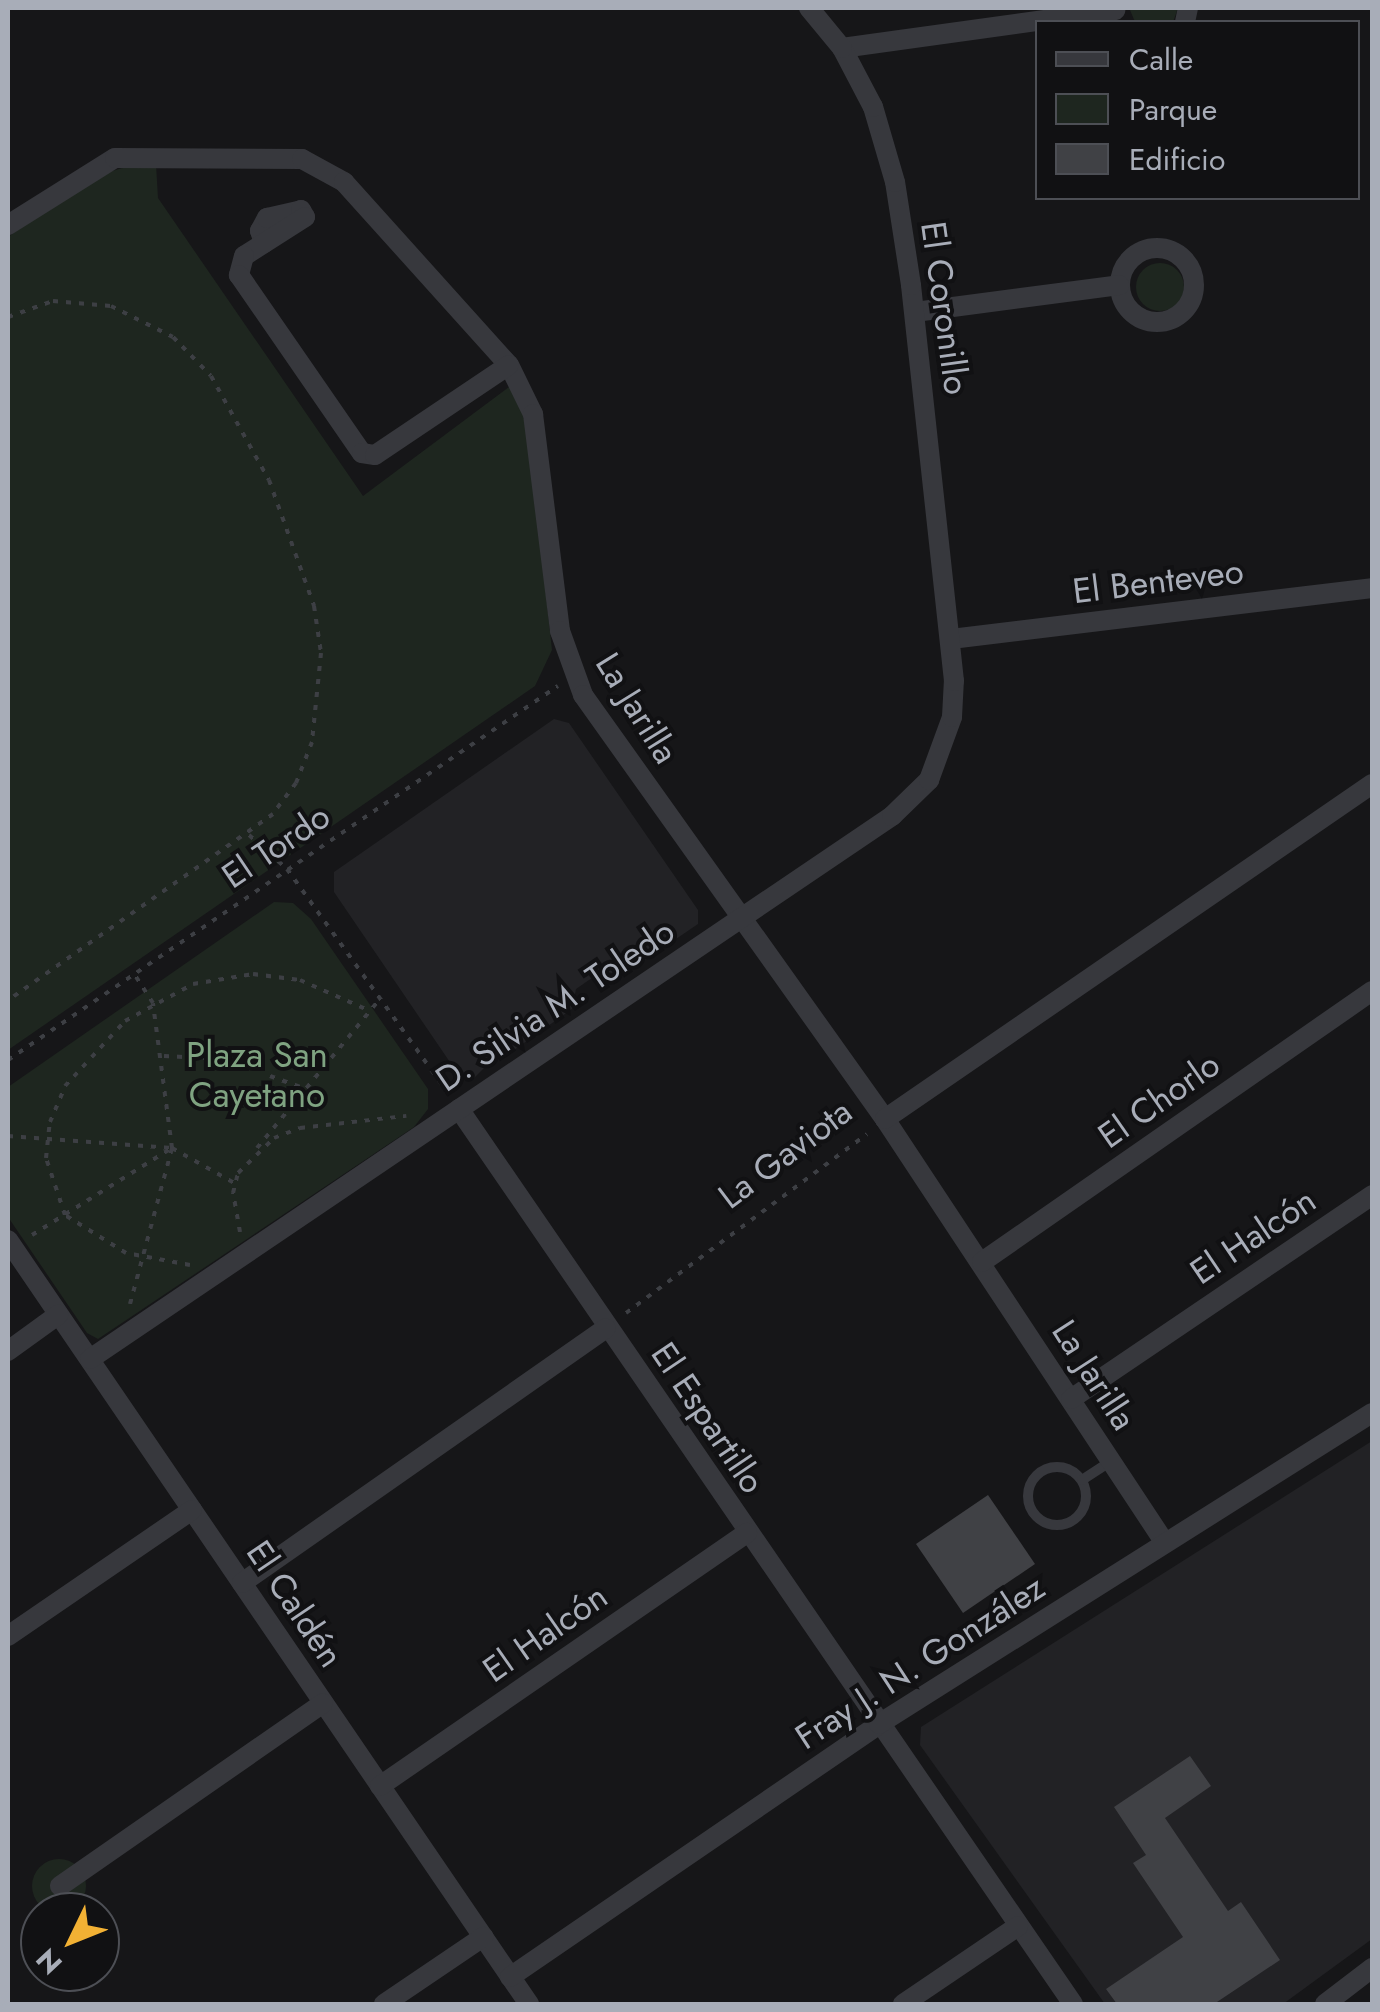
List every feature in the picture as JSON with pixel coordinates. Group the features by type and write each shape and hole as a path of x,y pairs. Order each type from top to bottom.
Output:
{"street":[{"name":"El Coronillo","path":"809,8 842,48 887,150 915,312 952,639"},
{"path":"1061,20 1116,13"},
{"path":"842,48 1035,23"},
{"name":"La Jarilla","path":"8,225 115,158 302,159 344,182 509,365 533,414 560,630 574,675 598,719 885,1119 1164,1543"},
{"path":"264,243 244,256 239,276 362,453 374,454 509,365"},
{"path":"915,312 1119,285"},
{"name":"El Benteveo","path":"952,639 1372,588"},
{"name":"D. Silvia M. Toledo","path":"90,1359 892,816 929,780 952,718 952,639"},
{"name":"La Gaviota","path":"885,1119 1372,784"},
{"name":"El Chorlo","path":"982,1262 1372,991"},
{"name":"El Espartillo","path":"459,1110 1073,2004"},
{"name":"El Halcón","path":"1071,1399 1372,1194"},
{"name":"El Caldén","path":"10,1244 529,2004"},
{"path":"8,1351 58,1314"},
{"path":"242,1584 606,1328"},
{"name":"Fray J. N. González","path":"510,1977 880,1724 1372,1413"},
{"path":"8,1636 192,1510"},
{"name":"El Halcón","path":"380,1786 747,1533"},
{"path":"60,1886 323,1703"},
{"path":"903,2004 1018,1926"},
{"path":"384,2004 482,1936"},
{"path":"1325,2004 1372,1968"}],"lane":[{"path":"1082,1480 1112,1461"},
{"path":"1066,1468 1082,1480 1087,1498 1073,1521 1056,1526 1033,1512 1028,1493 1037,1475 1066,1468"}],"path":[{"path":"8,316 53,301 112,306 173,337 212,376 269,480 314,606 321,687 296,783 249,835 8,1000"},
{"name":"El Tordo","path":"8,1060 574,675"},
{"path":"249,835 287,869 459,1110"},
{"path":"121,1338 172,1148 163,1056 153,1003 134,974"},
{"path":"233,1262 200,1266 143,1258 65,1215 52,1189 48,1139 65,1086 98,1043 153,1003 192,984 253,974 300,980 370,1012"},
{"path":"251,1250 236,1215 236,1184 250,1156 380,1000"},
{"path":"163,1056 204,1058"},
{"path":"270,1076 306,1088"},
{"path":"250,1156 300,1128 422,1114"},
{"name":"La Gaviota","path":"606,1328 885,1119"},
{"path":"8,1136 172,1148 236,1184"},
{"path":"10,1244 65,1215 172,1148"}],"shaded area":[{"path":"554,719 569,723 698,910 698,924 623,975 602,971 576,989 572,1009 514,1050 503,1049 474,1078 458,1074 334,892 334,872"},
{"path":"1372,1441 1372,1939 1283,2004 1105,2004 920,1745 921,1727"}],"green space":[{"path":"1178,8 1174,20 1134,20 1130,10"},
{"path":"140,163 156,164 158,198 363,496 509,387 519,399 529,440 552,650 535,686 8,1050 8,237 98,175"},
{"path":"1160,263 1177,270 1184,287 1177,304 1160,311 1143,304 1136,287 1143,270"},
{"name":"Plaza San Cayetano","path":"274,902 293,903 311,919 428,1089 428,1109 414,1127 98,1339 87,1333 8,1217 8,1087"},
{"path":"49,1861 69,1861 84,1876 85,1892 33,1892 34,1876"}],"building":[{"path":"988,1495 1035,1564 963,1613 916,1544"},
{"path":"1190,1756 1211,1786 1165,1818 1228,1911 1241,1902 1280,1960 1214,2004 1117,2004 1106,1989 1183,1937 1133,1863 1146,1855 1114,1807"}]}
